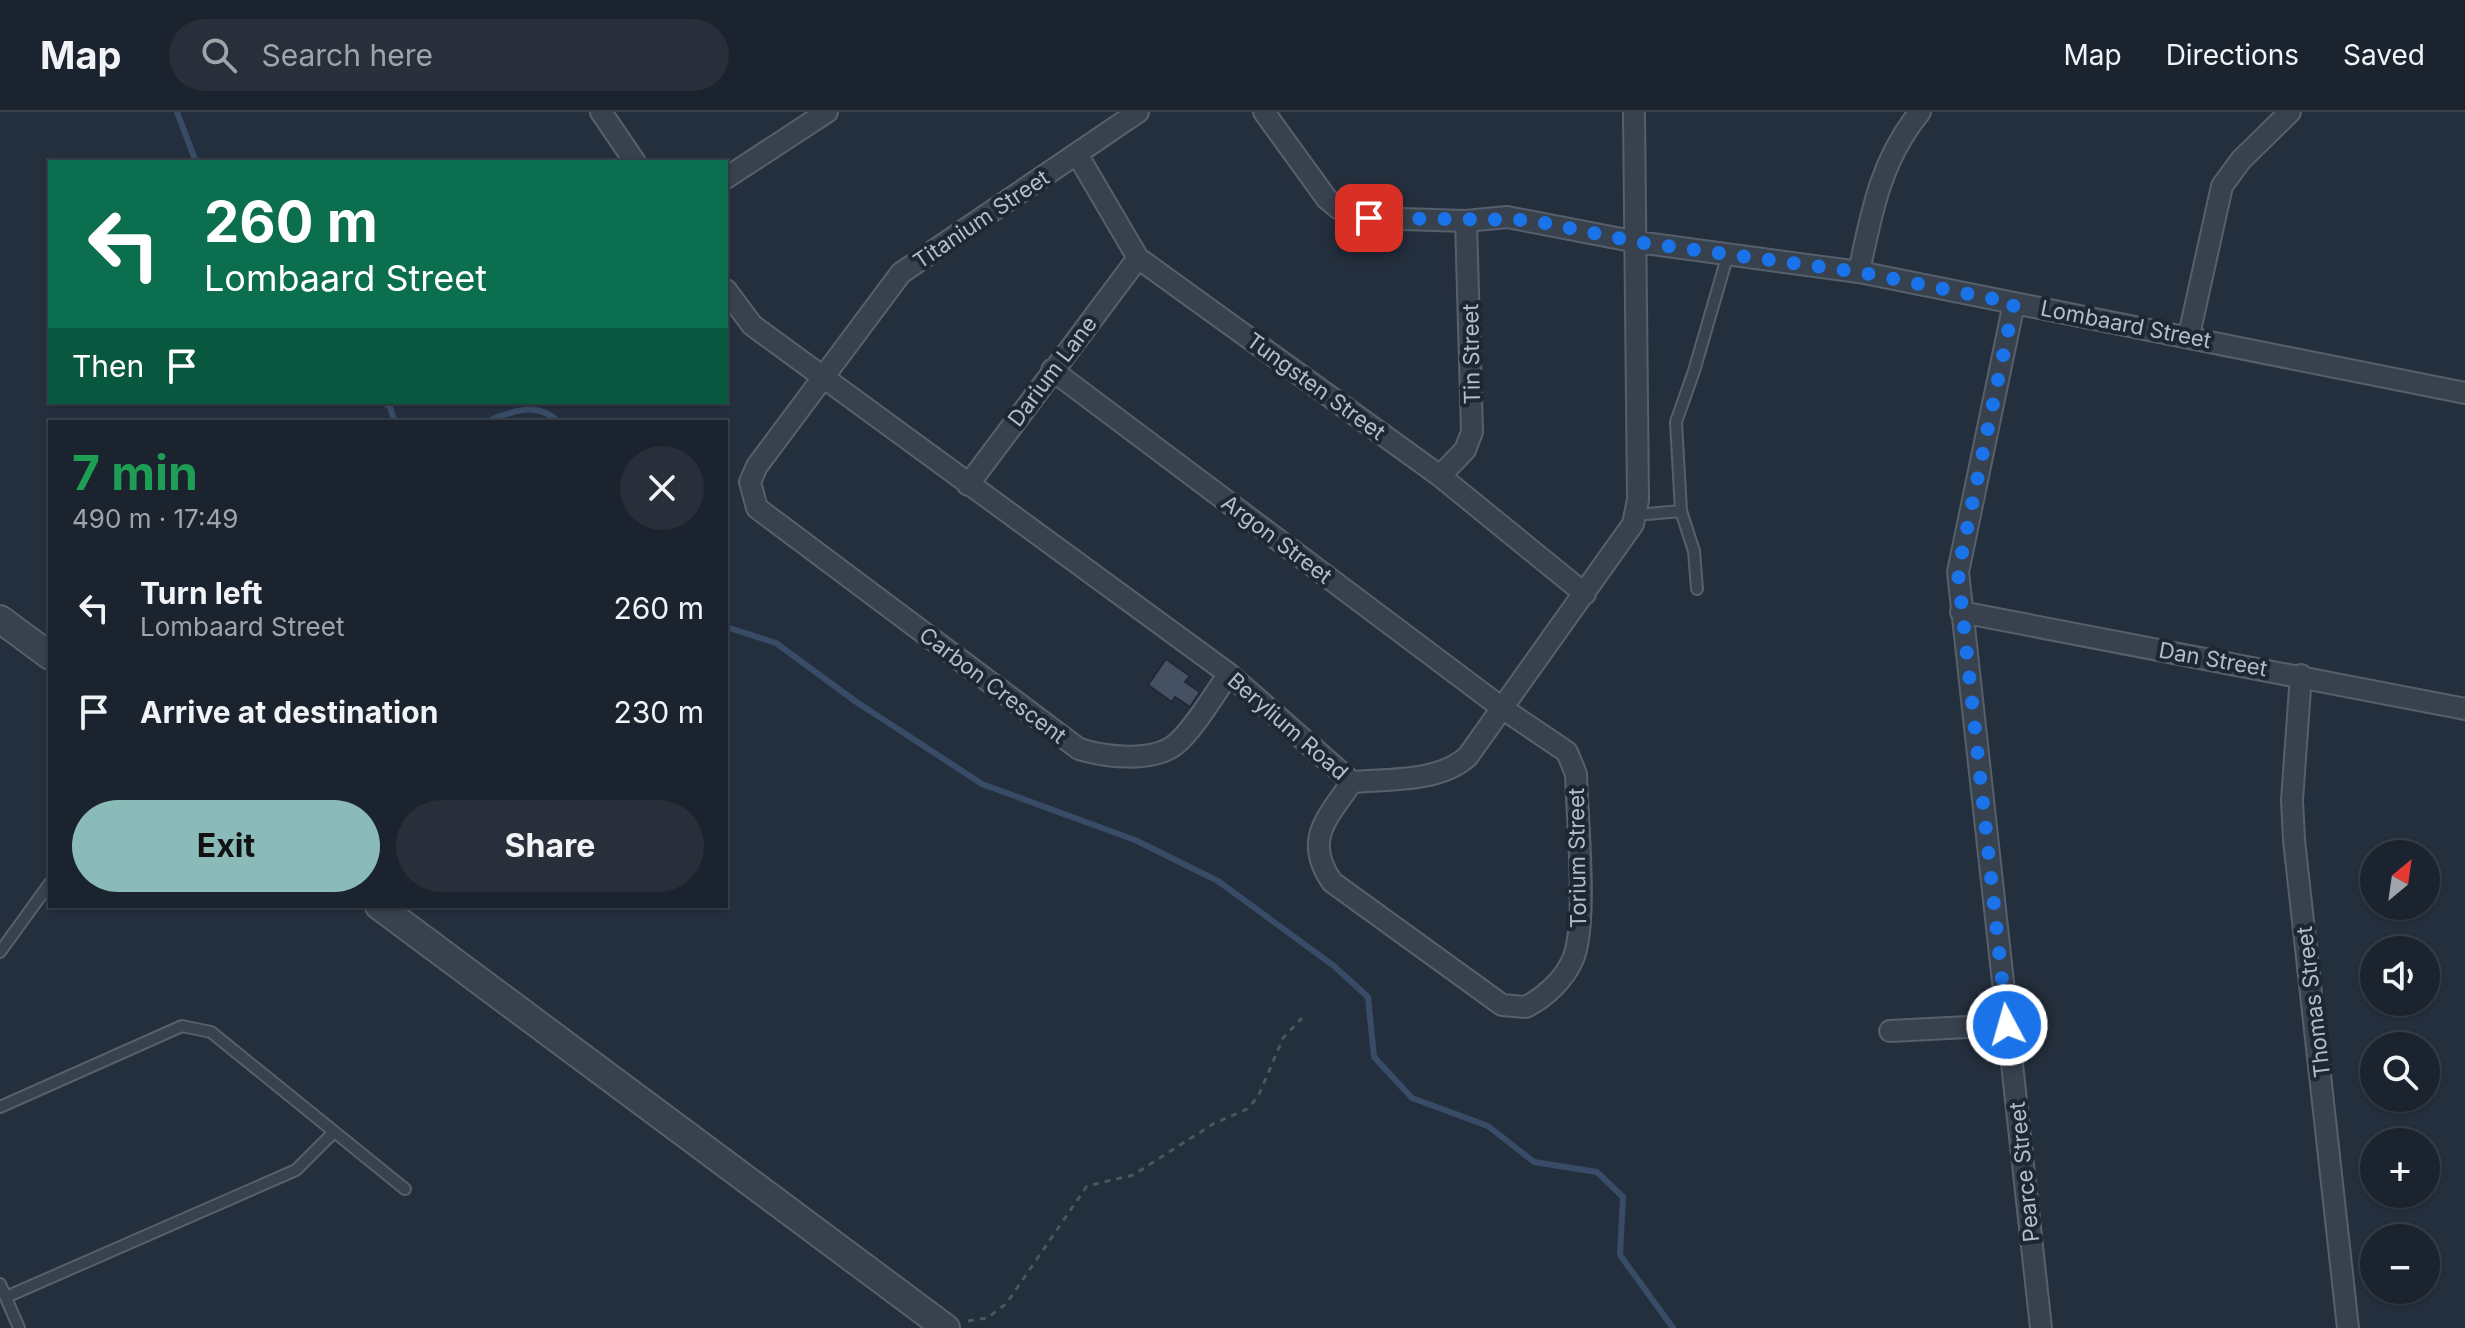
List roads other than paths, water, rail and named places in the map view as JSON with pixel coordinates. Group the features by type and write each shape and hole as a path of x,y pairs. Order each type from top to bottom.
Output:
{"street":[{"path":"601,112 634,160"},
{"path":"728,177 827,112"},
{"name":"Titanium Street","path":"757,508 750,489 753,473 901,273 1138,112"},
{"name":"Lombaard Street","path":"1264,112 1313,183 1338,208 1369,218 1530,220 1637,242 1859,272 2189,335 2465,393"},
{"name":"Berylium Road","path":"728,293 752,325 1229,674 1352,782 1457,766 1628,534 1636,515 1634,112"},
{"path":"1859,272 1874,199 1888,159 1920,112"},
{"path":"2189,335 2222,186 2241,160 2290,112"},
{"name":"Tungsten Street","path":"1077,154 1138,258 1440,476 1585,594"},
{"name":"Tin Street","path":"1440,476 1465,450 1472,432 1466,221"},
{"name":"Darium Lane","path":"968,485 1138,258"},
{"name":"Pearce Street","path":"2014,303 1958,572 2041,1328"},
{"name":"Argon Street","path":"1052,370 1502,708"},
{"name":"Carbon Crescent","path":"757,508 1079,749 1107,758 1133,756 1175,745 1229,674"},
{"name":"Dan Street","path":"1961,612 2465,709"},
{"path":"0,619 48,655"},
{"name":"Thomas Street","path":"2301,675 2292,800 2294,840 2348,1328"},
{"name":"Torium Street","path":"1352,782 1324,822 1317,848 1319,864 1332,882 1502,1005 1515,1009 1537,1001 1564,974 1577,943 1576,766 1567,752 1502,708"},
{"path":"382,908 943,1326"},
{"path":"1890,1031 2007,1025"}],"lane":[{"path":"1697,589 1694,551 1681,511 1676,422 1728,254"},
{"path":"1636,515 1681,511"},
{"path":"0,952 48,886"},
{"path":"0,1107 182,1026 197,1027 211,1032 405,1189"},
{"path":"6,1297 296,1170 319,1151 334,1132"},
{"path":"0,1284 19,1328"}],"waterway":[{"path":"177,112 195,160"},
{"path":"386,404 394,420"},
{"path":"492,420 523,410 542,411 556,420"},
{"path":"728,628 776,643 855,701 982,784 1135,840 1218,881 1334,966 1368,997 1374,1057 1412,1098 1488,1126 1534,1162 1597,1172 1623,1197 1620,1255 1673,1328"}]}
